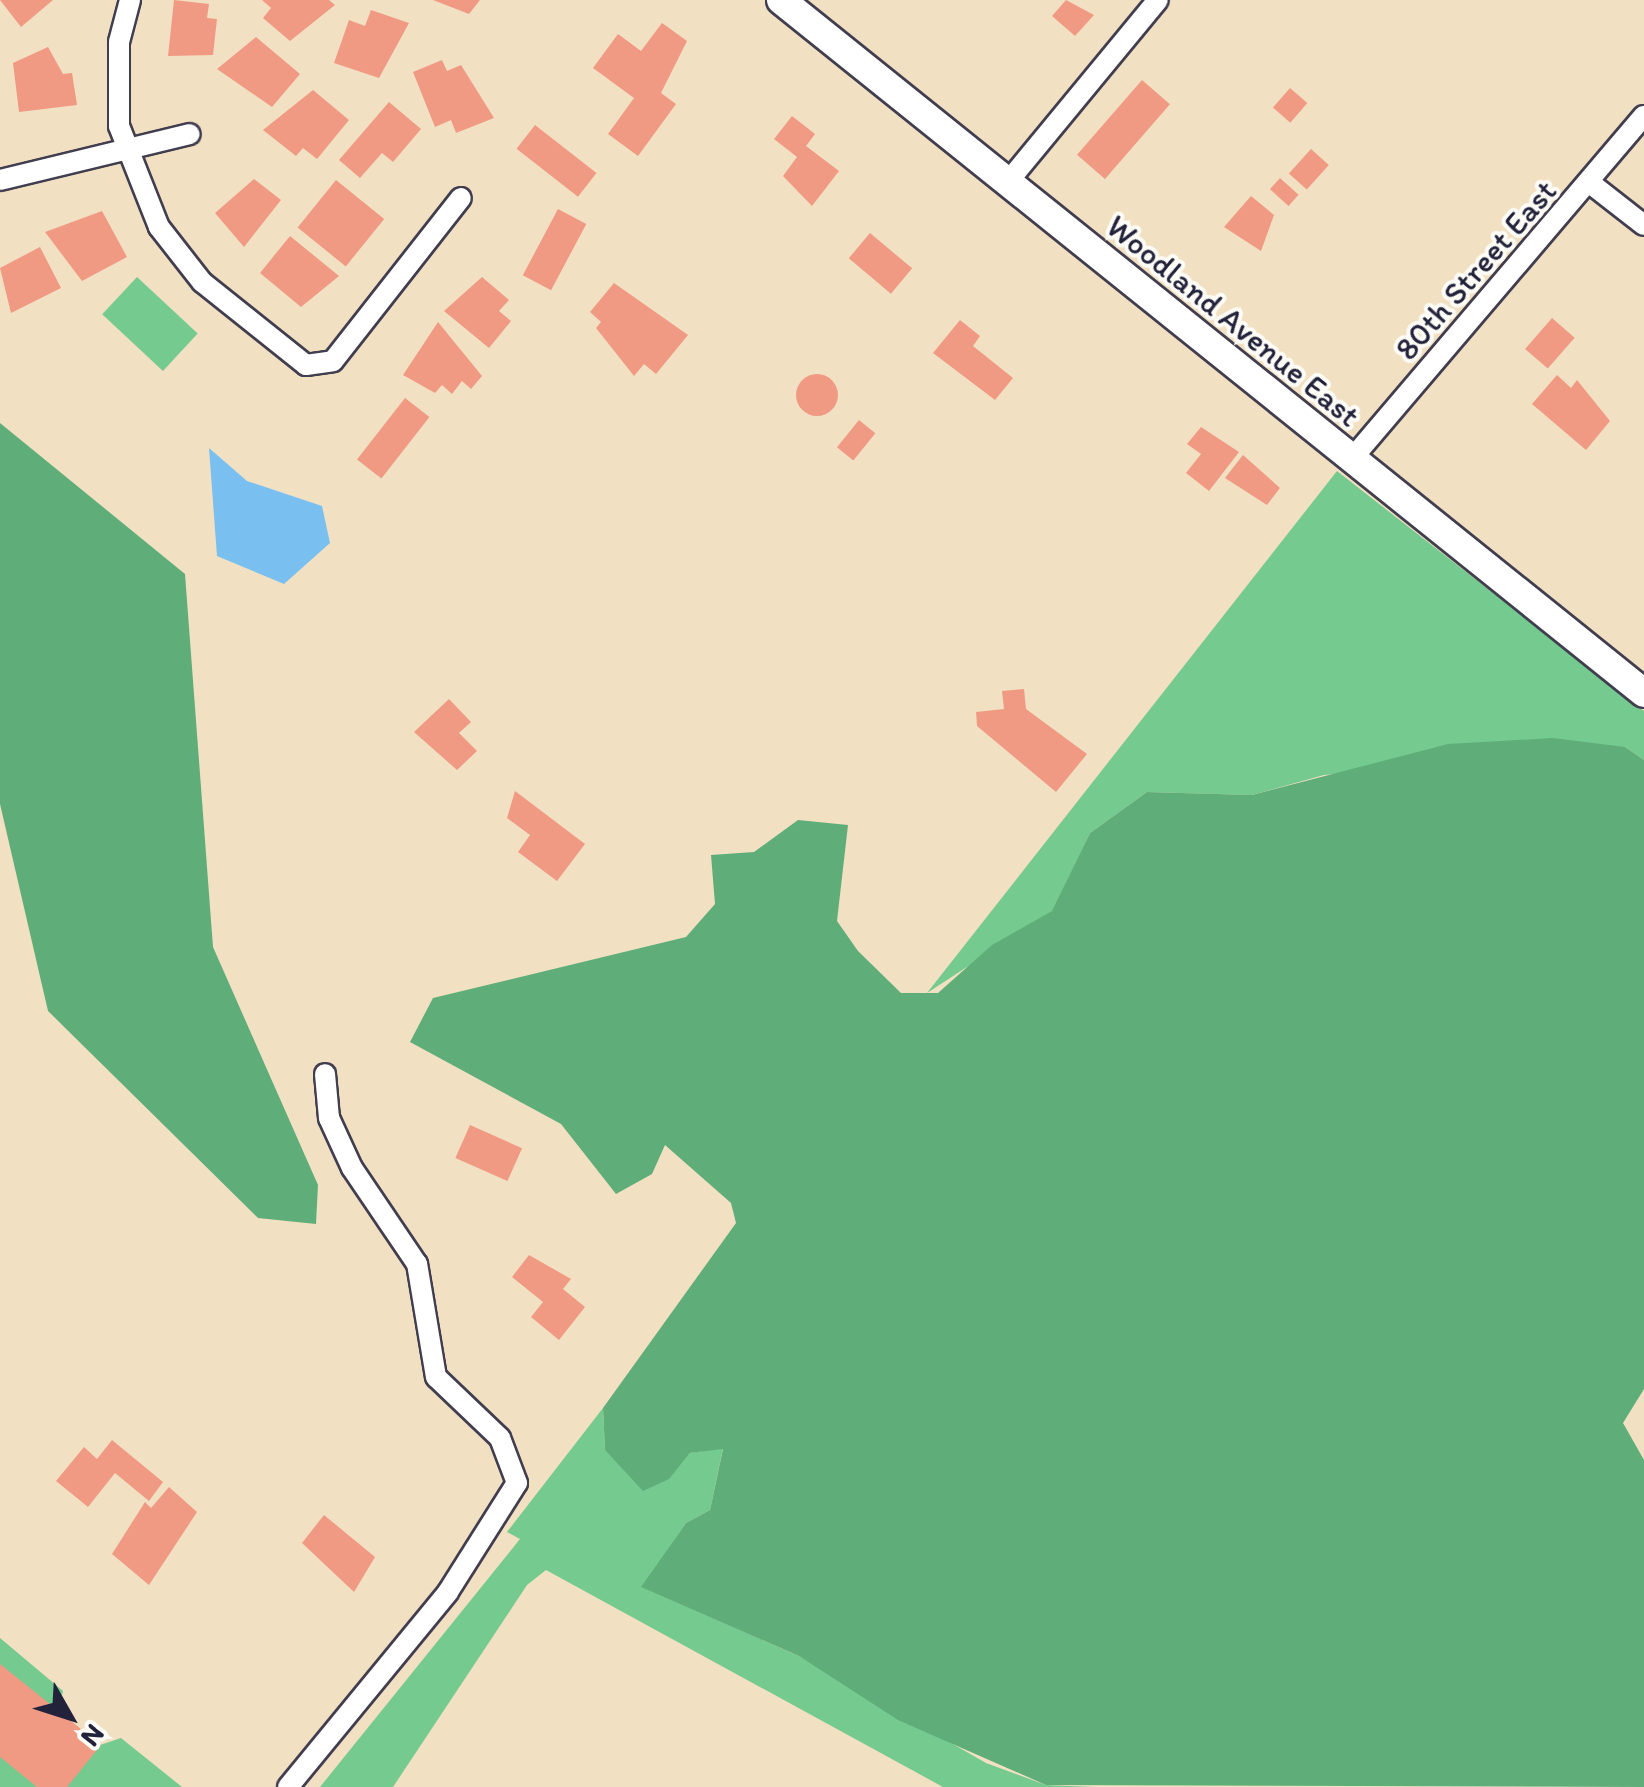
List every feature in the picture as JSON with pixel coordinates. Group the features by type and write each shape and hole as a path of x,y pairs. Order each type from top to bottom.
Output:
{"street":[{"path":"130,0 120,42 124,146 159,228 202,282 296,358 320,366 461,198"},
{"name":"Woodland Avenue East","path":"781,0 1644,693"},
{"path":"1007,184 1158,0"},
{"name":"80th Street East","path":"1350,460 1644,116"},
{"path":"0,180 124,146 190,134"},
{"path":"1590,183 1644,225"},
{"path":"288,1787 448,1592 517,1484 500,1438 436,1377 418,1264 352,1168 329,1118 325,1074"}],"green space":[{"path":"137,277 198,334 163,371 102,314"},
{"path":"0,423 185,574 213,947 318,1185 316,1224 258,1218 48,1011 0,804"},
{"path":"1337,471 1644,711 1644,760 1625,747 1324,775 1252,795 1147,792 1090,833 1053,911 927,993"},
{"path":"1553,738 1625,747 1644,760 1644,1389 1623,1423 1644,1460 1644,1787 1046,1785 898,1720 799,1656 641,1587 686,1523 710,1510 723,1449 690,1453 669,1479 643,1491 605,1450 603,1408 736,1223 731,1203 665,1145 652,1174 616,1194 561,1124 410,1042 433,998 686,937 715,904 711,855 754,852 798,820 848,825 837,921 858,951 901,993 938,993 992,945 1052,911 1090,833 1147,792 1252,795 1448,744"},
{"path":"603,1408 605,1450 669,1478 690,1453 723,1448 710,1510 686,1523 642,1587 799,1656 986,1763 1046,1785 1094,1787 943,1787 546,1570 527,1585 393,1787 320,1787 520,1539 507,1532"},
{"path":"0,1638 63,1691 58,1711 100,1745 121,1738 182,1787 0,1787"}],"water":[{"path":"209,448 247,481 322,506 330,543 284,584 217,556"}],"building":[{"path":"0,0 53,0 21,27"},
{"path":"174,0 209,4 207,18 217,19 213,55 168,56"},
{"path":"262,0 329,0 335,5 290,41 263,18 271,8"},
{"path":"433,0 480,0 469,14"},
{"path":"1066,0 1094,15 1075,36 1052,16"},
{"path":"371,10 409,23 379,78 334,63 349,20 365,26"},
{"path":"662,23 687,41 661,93 676,104 638,156 608,134 634,98 593,68 618,34 641,51"},
{"path":"256,37 300,74 272,107 217,69"},
{"path":"48,47 63,74 72,73 77,105 19,112 13,63"},
{"path":"442,60 447,71 461,65 494,118 456,133 451,120 435,127 413,72"},
{"path":"1142,80 1170,104 1105,179 1077,155"},
{"path":"1290,88 1307,103 1290,123 1273,108"},
{"path":"313,90 349,120 317,159 303,148 296,156 263,130"},
{"path":"389,102 421,129 393,162 382,153 360,178 339,160"},
{"path":"792,116 815,134 806,146 839,171 812,206 783,176 797,157 774,139"},
{"path":"535,125 596,173 578,197 517,149"},
{"path":"1311,149 1329,165 1307,190 1289,174"},
{"path":"1280,178 1299,195 1289,206 1270,189"},
{"path":"254,179 281,200 244,247 215,213"},
{"path":"336,180 384,219 346,266 298,227"},
{"path":"1251,196 1274,215 1261,251 1224,227"},
{"path":"558,209 586,224 551,290 523,275"},
{"path":"102,211 127,257 82,281 45,232"},
{"path":"870,233 912,268 891,294 849,258"},
{"path":"290,236 339,276 301,307 260,273"},
{"path":"40,247 61,288 11,313 0,268"},
{"path":"482,277 509,300 499,311 511,321 489,348 444,311"},
{"path":"614,283 688,335 656,374 644,364 634,376 596,328 601,322 590,312"},
{"path":"1552,318 1575,338 1548,369 1525,349"},
{"path":"960,320 980,336 973,346 1013,378 995,400 933,353"},
{"path":"438,322 482,376 471,389 462,381 452,394 442,385 435,393 403,375"},
{"path":"817,374 832,380 838,395 832,410 817,416 802,410 796,395 802,380"},
{"path":"1557,375 1571,388 1577,380 1610,421 1586,450 1532,404"},
{"path":"405,398 429,417 381,479 357,459"},
{"path":"859,420 875,433 853,460 837,447"},
{"path":"1201,427 1239,452 1209,491 1186,473 1201,454 1187,444"},
{"path":"1243,455 1280,488 1267,505 1225,478"},
{"path":"1024,689 1026,709 1087,754 1056,792 977,726 976,712 1004,709 1002,691"},
{"path":"449,699 471,722 459,733 477,751 457,770 414,732"},
{"path":"515,791 585,844 557,881 518,852 530,835 507,818"},
{"path":"470,1125 522,1148 507,1181 455,1158"},
{"path":"529,1255 571,1279 563,1289 585,1307 559,1340 531,1317 543,1302 512,1277"},
{"path":"112,1440 163,1482 149,1501 115,1473 88,1507 56,1481 84,1447 97,1459"},
{"path":"169,1487 197,1512 149,1585 112,1554 145,1502 151,1508"},
{"path":"324,1515 375,1557 354,1592 302,1543"},
{"path":"0,1664 101,1745 67,1787 37,1787 0,1757"}]}
